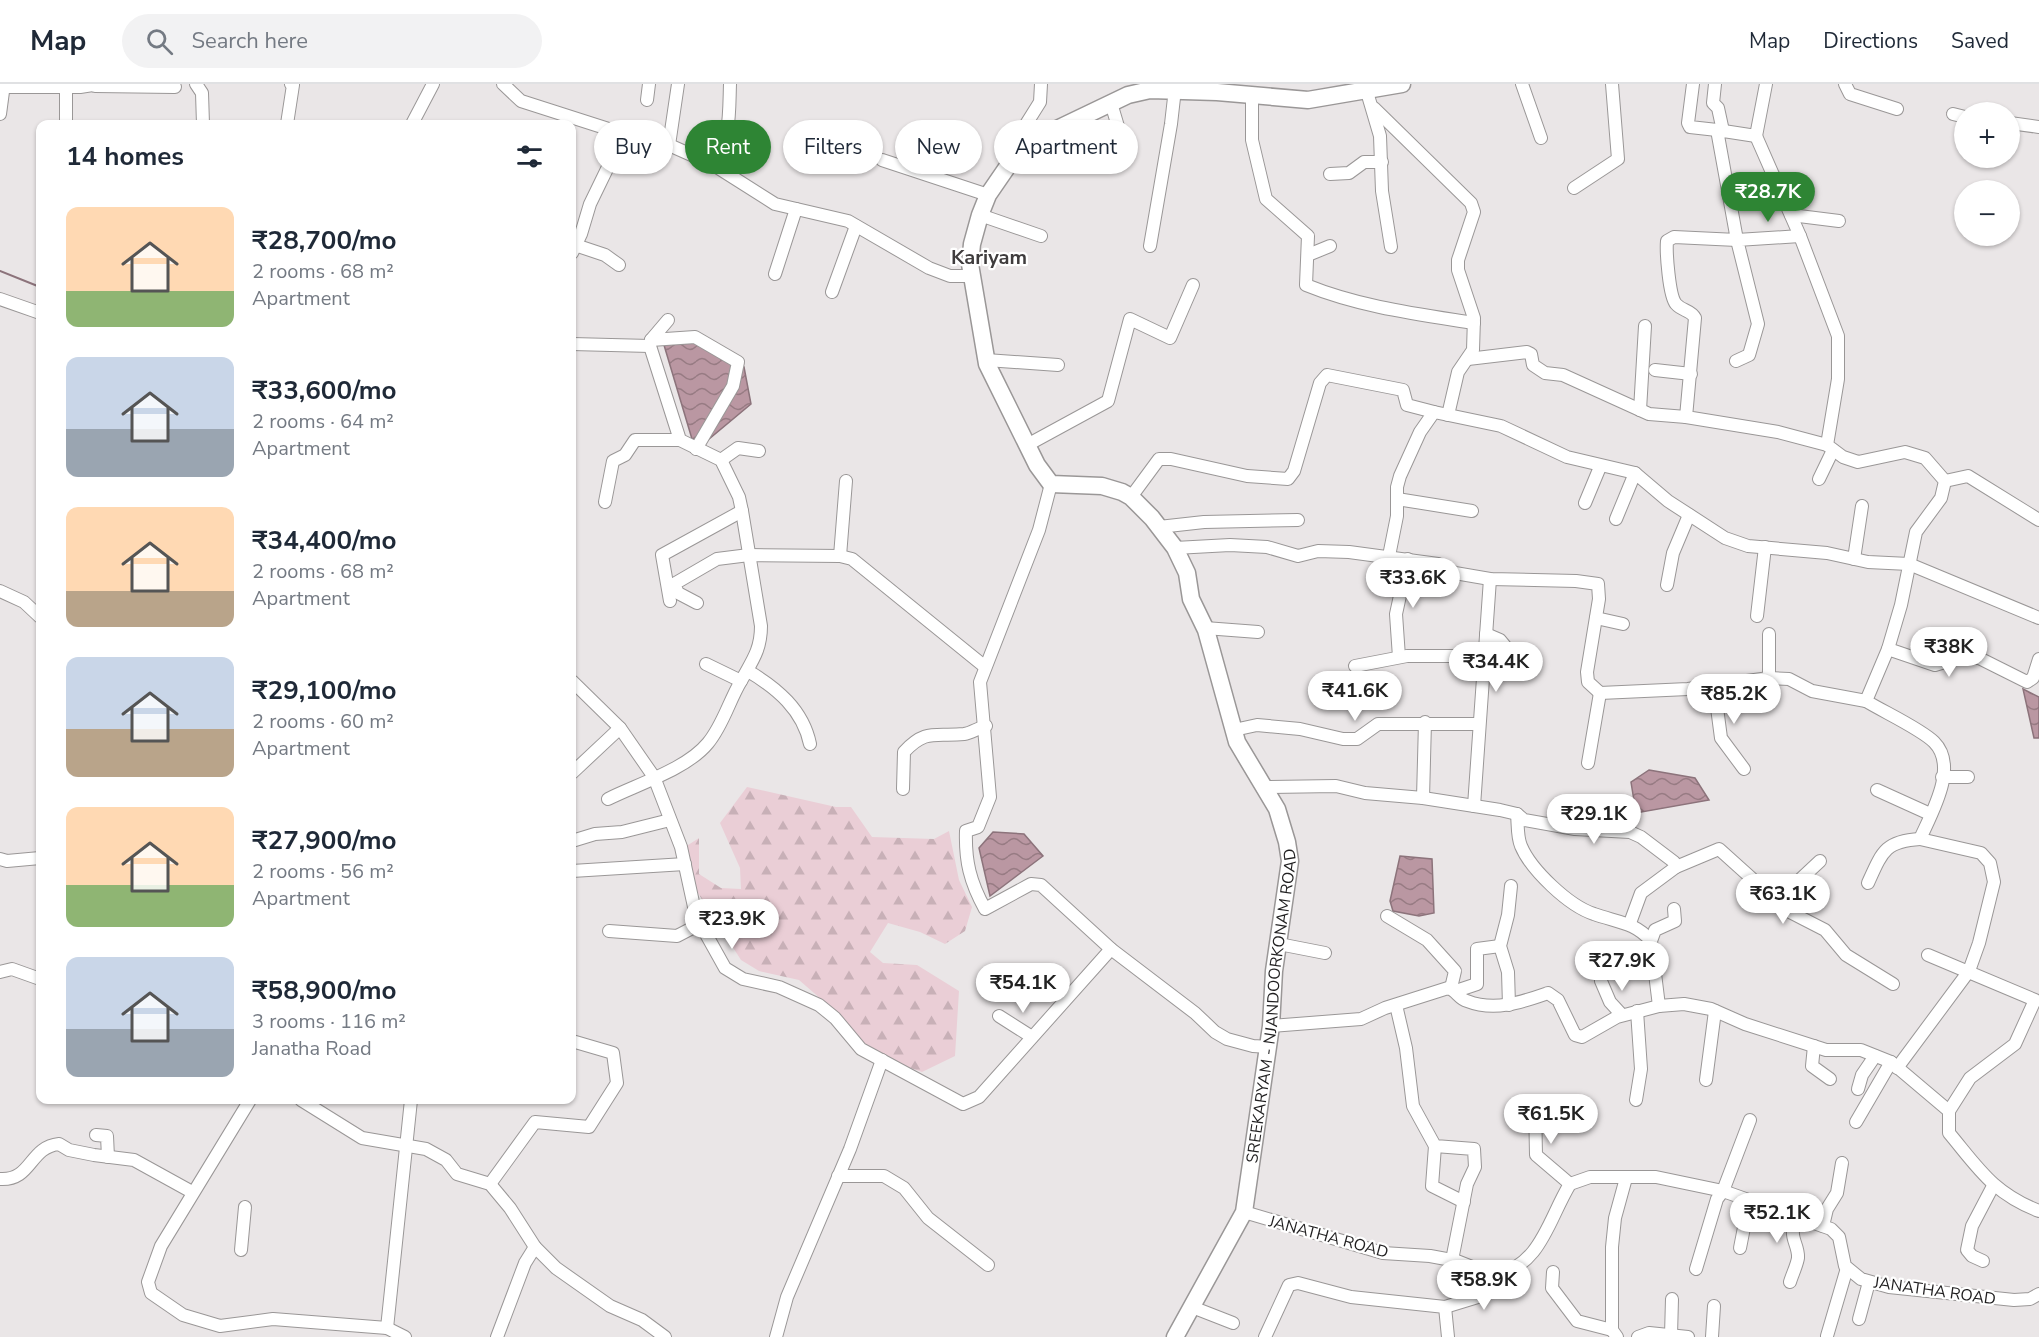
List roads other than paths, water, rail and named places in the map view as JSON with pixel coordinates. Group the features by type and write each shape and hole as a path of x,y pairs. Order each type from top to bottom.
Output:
{"main road":[{"path":"1076,120 1128,95 1175,89 1217,88 1308,100 1367,92 1396,85"},
{"path":"1002,174 988,195 980,215 972,244 970,264 986,360 1029,444 1037,465 1051,484"},
{"name":"SREEKARYAM - NJANDOORKONAM ROAD","path":"1051,484 1102,486 1131,497 1159,527 1174,548 1188,573 1191,599 1205,628 1237,742 1265,787 1283,824 1290,861 1269,1047 1244,1212 1175,1337"}],"street":[{"path":"196,84 202,93 203,120"},
{"path":"288,120 293,85 291,84"},
{"path":"414,120 434,84"},
{"path":"503,84 521,101 594,124"},
{"path":"647,100 650,84"},
{"path":"673,120 678,84"},
{"path":"727,120 730,84"},
{"path":"1029,120 1040,102 1041,84"},
{"path":"1522,84 1541,138"},
{"path":"1574,188 1618,159 1612,84"},
{"path":"1693,84 1688,123 1690,127 1756,136"},
{"path":"1715,84 1713,103 1718,108 1737,240 1758,324 1749,355 1736,361"},
{"path":"1766,84 1756,136 1800,236 1838,336 1838,379 1830,447 1819,479"},
{"path":"1845,84 1851,94 1897,109"},
{"path":"0,114 3,87 97,85 174,87"},
{"path":"66,87 66,120"},
{"path":"1150,246 1175,89"},
{"path":"1367,92 1374,108 1382,162 1382,191 1391,247"},
{"path":"1252,94 1252,140 1266,199 1308,236 1306,285 1335,296 1377,306 1474,323"},
{"path":"1111,103 1116,120"},
{"path":"1374,108 1471,203 1474,212 1458,260 1458,270 1471,304 1474,323 1473,350 1458,372 1448,415"},
{"path":"2020,124 2039,127"},
{"path":"883,160 988,195"},
{"path":"1330,174 1349,173 1364,162 1382,162"},
{"path":"576,242 581,234 590,204 605,174"},
{"path":"728,174 775,204 848,221 929,268 950,276 973,276"},
{"path":"775,274 796,209"},
{"path":"980,215 1041,236"},
{"path":"1791,215 1839,221"},
{"path":"832,292 856,226"},
{"path":"1686,417 1694,316 1673,300 1667,241 1674,237 1737,240 1800,236"},
{"path":"1308,255 1330,246"},
{"path":"576,248 605,255 619,265"},
{"path":"1029,444 1108,401 1130,319 1170,338 1193,285"},
{"path":"0,299 36,312"},
{"path":"650,343 668,320"},
{"path":"1641,410 1644,326"},
{"path":"576,344 650,343 695,337 738,362 734,386 696,449"},
{"path":"650,343 680,440"},
{"path":"1468,359 1527,352 1531,354 1533,365 1545,373 1563,375 1657,416 1686,417 1778,432 1830,447 1858,462 1905,453 1925,458 1945,481"},
{"path":"986,360 1058,365"},
{"path":"1654,370 1691,374"},
{"path":"1131,497 1159,459 1172,459 1247,476 1288,479 1294,471 1320,383 1328,375 1404,390 1407,405 1501,426 1551,450 1600,467 1635,473 1725,538 1748,546 1827,553 1854,559 1909,564 2039,618"},
{"path":"1389,556 1397,516 1397,487 1406,460 1420,432 1434,412"},
{"path":"605,502 613,461 625,455 635,440 680,440 721,460 739,497 761,626 759,650 710,742 690,760 608,800"},
{"path":"721,460 738,447 759,451"},
{"path":"1585,503 1600,467"},
{"path":"1616,519 1635,473"},
{"path":"1945,481 1968,476 2039,520"},
{"path":"840,556 846,481"},
{"path":"1866,701 1888,649 1907,583 1916,532 1941,498 1945,481"},
{"path":"1051,484 1039,530 984,666 980,698 986,726 990,797 978,828 966,831 965,857 972,885 986,909 1030,884 1041,885 1111,949 1195,1013 1215,1032 1236,1042 1269,1047"},
{"path":"1397,499 1472,511"},
{"path":"1854,559 1862,506"},
{"path":"670,601 662,555 742,511"},
{"path":"1667,585 1673,553 1689,514"},
{"path":"1159,527 1204,522 1298,520"},
{"path":"1174,548 1230,545 1267,548 1298,556 1318,550 1389,556 1438,564 1455,573 1490,579 1576,580 1598,584 1600,589 1587,672 1588,682 1600,693 1688,689 1769,678 1789,679 1812,691 1866,701 1935,743 1942,758 1942,777 1920,839"},
{"path":"1757,616 1765,547"},
{"path":"697,603 678,593 674,584 717,559 748,555 840,556 852,559 984,666"},
{"path":"1399,657 1396,614 1408,559"},
{"path":"1474,806 1478,723 1490,579"},
{"path":"0,591 36,608"},
{"path":"1596,618 1623,624"},
{"path":"1205,628 1258,632"},
{"path":"1486,634 1500,640 1519,663"},
{"path":"1769,634 1769,678"},
{"path":"1888,649 1935,665 1962,657 1979,658 2027,682 2033,678 2039,659"},
{"path":"1355,666 1399,657 1485,656"},
{"path":"706,664 745,676 781,694 807,729 810,744"},
{"path":"1714,686 1721,738 1744,769"},
{"path":"576,689 620,728 654,777 685,864 700,924 725,968 743,979 779,987 819,1005 835,1018 861,1049 963,1104 980,1096 1111,949"},
{"path":"1588,763 1600,693"},
{"path":"1423,798 1425,722"},
{"path":"1234,730 1257,725 1300,729 1343,739 1357,739 1378,724 1478,723"},
{"path":"903,789 904,752 916,739 935,733 966,734 986,726"},
{"path":"576,769 620,728"},
{"path":"1942,777 1968,777"},
{"path":"1265,787 1336,786 1365,793 1423,798 1474,806 1517,814 1524,820 1575,829 1630,832 1648,841 1674,862 1676,867"},
{"path":"1877,790 1930,814"},
{"path":"1517,814 1520,843 1528,861 1557,889 1575,906 1592,914 1630,923 1642,930 1650,941"},
{"path":"576,840 595,834 622,832 669,820"},
{"path":"1856,1122 1894,1065 1969,971 1994,882 1990,863 1981,853 1920,839 1898,840 1888,848 1868,883"},
{"path":"1630,923 1641,893 1676,867 1719,849 1788,911 1825,930 1846,955 1893,984"},
{"path":"0,859 7,861 36,858"},
{"path":"1777,901 1820,861"},
{"path":"576,871 685,864"},
{"path":"1509,1005 1508,972 1500,946 1508,915 1511,886"},
{"path":"1659,1006 1650,941 1654,930 1675,921 1674,909"},
{"path":"1387,916 1426,940 1455,971 1453,990"},
{"path":"609,931 677,936 700,924"},
{"path":"1279,944 1325,953"},
{"path":"1271,1026 1360,1019 1396,1005 1477,984 1477,949 1500,946"},
{"path":"1928,955 2035,999 2015,1044 1970,1078 1949,1111 1949,1133 1993,1186 2016,1202 2039,1209"},
{"path":"0,972 12,969 36,978"},
{"path":"1601,981 1610,1002 1622,1015"},
{"path":"1453,990 1470,1003 1509,1005 1548,993 1558,1000 1575,1035 1582,1037 1622,1015 1659,1006 1684,1004 1715,1011 1826,1050 1861,1050 1894,1065 1949,1111"},
{"path":"1396,1005 1406,1048 1413,1106 1435,1146 1432,1186 1464,1202"},
{"path":"1636,1100 1641,1069 1637,1011"},
{"path":"1706,1080 1715,1011"},
{"path":"999,1016 1032,1036"},
{"path":"490,1184 535,1122 589,1127 617,1083 613,1053 576,1042"},
{"path":"1814,1046 1812,1066 1830,1078"},
{"path":"1858,1089 1862,1075 1875,1056"},
{"path":"776,1337 787,1297 838,1176 882,1060"},
{"path":"247,1104 161,1246 148,1282 151,1293 183,1315 220,1326 273,1319 387,1328 405,1337"},
{"path":"307,1104 362,1138 404,1145 438,1154 457,1174 490,1184 510,1208 535,1247 556,1268 610,1306 642,1320 665,1337"},
{"path":"387,1328 404,1145 410,1104"},
{"path":"1535,1104 1536,1155 1570,1184"},
{"path":"1696,1269 1717,1199 1723,1191 1750,1120"},
{"path":"96,1135 107,1136 108,1157"},
{"path":"0,1179 11,1180 19,1177 44,1148 50,1144 59,1144 69,1149 134,1160 192,1192"},
{"path":"1435,1146 1474,1149 1475,1167 1467,1184 1452,1260"},
{"path":"1823,1226 1827,1209 1837,1194 1842,1163"},
{"path":"838,1176 884,1176 917,1201 928,1218 988,1265"},
{"path":"1265,1337 1289,1285 1298,1283 1320,1290 1381,1302 1445,1307 1481,1296 1495,1276 1517,1267 1535,1250 1557,1215 1570,1184 1590,1177 1656,1177 1723,1191 1831,1229 1839,1237 1847,1268 1827,1336"},
{"path":"1553,1272 1552,1288 1577,1321 1614,1333 1612,1247 1615,1218 1626,1178"},
{"path":"1983,1261 1972,1256 1967,1250 1968,1239 1993,1186"},
{"path":"1740,1248 1749,1202"},
{"path":"241,1250 245,1207"},
{"name":"JANATHA ROAD","path":"1244,1212 1383,1253 1452,1260 1495,1276"},
{"path":"1790,1282 1798,1257 1792,1240 1798,1219"},
{"path":"498,1337 525,1263 535,1247"},
{"name":"JANATHA ROAD","path":"1847,1268 1869,1282 1889,1287 2014,1300 2030,1299 2039,1294"},
{"path":"1859,1319 1869,1282"},
{"path":"1671,1335 1672,1299"},
{"path":"1713,1337 1714,1306"},
{"path":"1192,1307 1233,1323"},
{"path":"1445,1307 1448,1337"},
{"path":"1638,1337 1649,1333 1688,1337"}],"water":[{"path":"707,338 744,367 751,404 709,439 692,439 664,345"},
{"path":"2023,689 2039,697 2039,738 2034,738"},
{"path":"1649,770 1695,778 1709,800 1636,813 1631,782"},
{"path":"993,832 1024,834 1043,856 990,896 979,848"},
{"path":"1400,856 1432,859 1434,913 1419,916 1393,911 1390,901"}],"waterway":[{"path":"0,271 36,285"}],"district":[{"name":"Kariyam","path":"989,257"}]}
